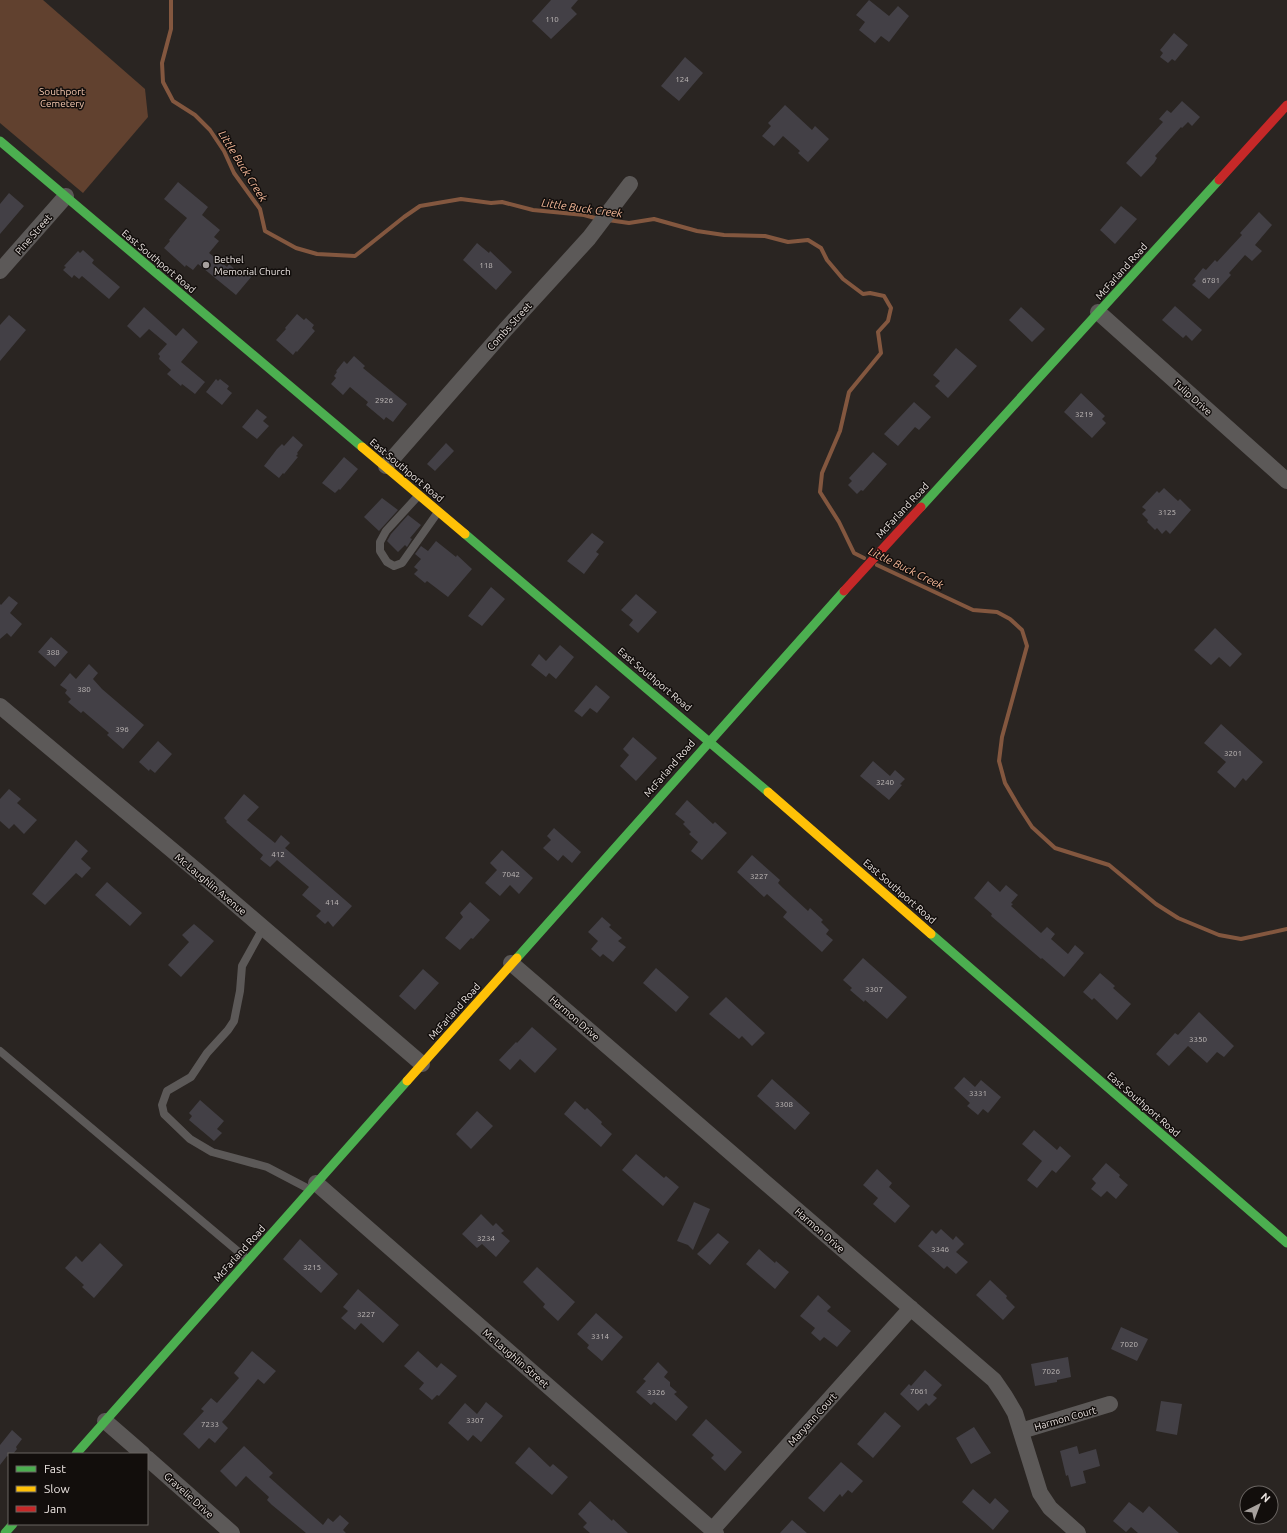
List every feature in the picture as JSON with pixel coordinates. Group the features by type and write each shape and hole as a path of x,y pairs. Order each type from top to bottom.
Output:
{"street":[{"name":"McFarland Road","path":"77,1453 845,588 1287,105"},
{"name":"East Southport Road","path":"0,141 709,740 1287,1243"},
{"name":"Combs Street","path":"386,466 506,329 589,238 630,184"},
{"name":"Pine Street","path":"0,271 66,196"},
{"name":"Tulip Drive","path":"1098,312 1287,481"},
{"name":"Mc Laughlin Avenue","path":"0,706 422,1064"},
{"name":"Harmon Drive","path":"511,963 994,1380 1012,1407 1040,1493 1050,1508 1078,1533"},
{"name":"Mc Laughlin Street","path":"313,1187 714,1531"},
{"name":"Maryann Court","path":"714,1531 911,1308"},
{"name":"Harmon Court","path":"1021,1431 1110,1404"},
{"path":"105,1420 142,1453"},
{"name":"Gravelie Drive","path":"148,1459 232,1533"},
{"path":"5,1533 12,1525"}],"lane":[{"path":"420,495 382,537 379,546 380,552 391,565 394,566 402,563 439,511"},
{"path":"263,928 242,966 240,991 234,1021 228,1030 207,1053 191,1077 167,1091 162,1104 164,1114 190,1139 212,1152 267,1167 313,1187"},
{"path":"0,1052 248,1259"}],"green space":[{"name":"Southport Cemetery","path":"0,0 43,0 145,89 148,117 83,193 0,123"}],"building":[{"path":"551,0 578,0 571,8 577,14 551,39 532,21"},
{"path":"869,0 889,16 898,6 909,16 889,42 881,36 875,43 859,30 865,22 856,15"},
{"path":"1174,33 1188,45 1175,61 1172,59 1168,63 1160,57 1163,53 1160,50"},
{"path":"685,57 703,73 679,101 661,86"},
{"path":"1182,101 1200,117 1192,126 1188,122 1182,128 1181,127 1155,156 1157,158 1154,163 1141,177 1126,163 1163,122 1159,119 1167,110 1171,113"},
{"path":"785,105 812,130 815,126 829,139 808,162 798,153 800,151 783,136 774,146 762,136 771,126 768,123"},
{"path":"178,182 208,207 202,215 220,230 214,237 219,241 209,253 227,267 229,264 240,274 244,269 252,276 236,295 198,264 193,270 186,265 185,267 164,248 187,218 164,199"},
{"path":"9,193 24,206 0,234 0,204"},
{"path":"1121,206 1137,219 1115,244 1100,230"},
{"path":"1259,212 1272,225 1255,245 1262,251 1252,261 1245,255 1229,273 1231,275 1209,299 1192,285 1196,281 1194,279 1203,268 1206,270 1215,260 1217,262 1242,235 1240,233"},
{"path":"477,243 489,253 490,251 512,272 496,290 463,260"},
{"path":"83,250 94,260 92,263 93,264 120,287 109,299 82,276 79,279 74,275 72,278 63,270 66,267 64,266 78,251 80,253"},
{"path":"1175,306 1202,330 1192,341 1186,335 1183,338 1162,320"},
{"path":"144,307 176,336 183,328 198,342 181,362 205,382 195,394 182,384 181,386 167,374 171,370 159,359 160,356 158,354 167,344 149,329 140,338 127,326"},
{"path":"1021,307 1045,329 1032,342 1009,320"},
{"path":"297,314 304,320 306,318 314,325 312,328 315,331 293,355 276,340"},
{"path":"9,315 26,330 0,361 0,325"},
{"path":"956,348 977,366 948,398 935,386 940,381 933,375"},
{"path":"354,356 365,366 363,368 407,404 393,422 386,417 384,420 366,405 368,402 350,387 343,395 331,384 336,378 334,376 337,372 336,371 344,361 347,364"},
{"path":"216,379 218,381 220,379 229,386 227,389 232,393 222,405 206,392"},
{"path":"1081,393 1105,416 1102,419 1106,423 1092,438 1064,412"},
{"path":"914,402 931,417 919,430 915,427 898,446 884,434"},
{"path":"257,409 267,417 263,421 269,426 257,439 242,427"},
{"path":"293,436 303,445 297,453 298,454 296,456 298,457 279,478 264,466 277,449 282,444 284,446"},
{"path":"446,443 454,451 435,471 427,464"},
{"path":"873,452 887,464 863,491 861,490 857,494 848,485 852,481 849,478"},
{"path":"344,457 358,469 340,490 339,489 335,493 322,483"},
{"path":"1164,488 1178,501 1180,499 1191,510 1170,534 1166,530 1162,534 1157,528 1155,530 1142,514 1146,510 1142,507 1157,491 1159,493"},
{"path":"382,498 398,510 379,531 364,517"},
{"path":"408,515 421,525 410,538 412,539 407,547 405,545 398,552 387,541 391,534"},
{"path":"592,533 604,542 596,552 599,554 584,574 567,561"},
{"path":"436,541 456,557 457,555 472,569 448,597 427,581 425,583 414,574 418,570 414,567 421,559 415,554 421,546 428,551"},
{"path":"491,587 505,599 482,626 468,616"},
{"path":"636,594 657,612 638,633 629,625 633,620 621,610"},
{"path":"9,596 18,603 10,613 22,624 11,637 7,633 0,639 0,604 1,605"},
{"path":"1215,628 1242,654 1230,667 1219,657 1211,665 1194,650"},
{"path":"51,637 68,652 55,667 38,652"},
{"path":"560,645 574,657 556,679 549,673 546,677 531,665 539,654 546,661"},
{"path":"89,664 98,673 93,679 102,689 144,725 123,749 107,735 109,733 83,711 81,713 68,702 71,699 65,693 67,690 60,685 70,673 76,679"},
{"path":"596,685 610,697 597,713 590,708 582,717 574,711"},
{"path":"1221,724 1263,762 1246,781 1243,778 1235,788 1217,772 1226,762 1204,743"},
{"path":"633,737 657,758 636,781 620,766 629,755 623,749"},
{"path":"158,741 172,754 155,773 150,769 149,771 139,762"},
{"path":"873,761 890,776 895,770 905,779 900,784 902,785 889,800 860,776"},
{"path":"9,789 21,799 17,803 37,820 24,834 14,824 9,829 0,821 0,799"},
{"path":"244,794 259,807 247,820 275,843 281,835 290,843 285,848 352,906 333,927 328,921 325,924 316,916 321,911 302,895 309,887 277,860 270,867 260,859 263,855 226,822 227,821 224,818"},
{"path":"687,800 713,824 715,822 727,833 702,860 691,851 698,842 689,834 691,832 683,824 685,822 675,814"},
{"path":"554,828 581,852 572,863 563,855 558,861 543,848 551,840 547,836"},
{"path":"76,840 88,851 81,859 91,868 82,878 76,873 45,905 32,894"},
{"path":"502,850 533,878 519,894 510,885 500,896 485,883 497,870 490,863"},
{"path":"752,855 780,880 778,883 808,911 810,908 823,920 821,922 829,930 826,934 833,940 822,952 783,917 787,912 767,894 764,897 737,872"},
{"path":"988,881 1000,892 1006,885 1018,895 1011,903 1013,904 1011,906 1041,933 1047,927 1055,934 1051,939 1068,954 1075,945 1084,953 1064,977 991,916 992,914 974,898"},
{"path":"107,882 142,913 130,926 95,895"},
{"path":"470,902 490,920 473,939 471,938 460,950 445,938 463,917 460,913"},
{"path":"602,917 611,925 609,927 622,938 618,941 626,947 613,962 603,954 600,957 591,949 598,941 588,932"},
{"path":"194,924 214,941 181,977 168,965 189,942 182,935"},
{"path":"863,958 907,997 887,1019 865,1000 864,1002 850,990 852,988 843,980"},
{"path":"656,968 689,997 676,1012 643,983"},
{"path":"423,969 439,983 415,1010 399,996"},
{"path":"1100,973 1115,986 1113,988 1131,1004 1117,1020 1094,998 1092,1000 1083,992"},
{"path":"726,997 765,1033 752,1046 742,1036 739,1039 709,1014"},
{"path":"1199,1012 1234,1046 1224,1057 1217,1052 1207,1063 1188,1046 1169,1066 1156,1054 1175,1033 1178,1035"},
{"path":"532,1027 557,1049 535,1073 520,1059 510,1070 499,1060"},
{"path":"964,1077 975,1087 981,1080 1001,1097 988,1113 983,1109 978,1115 967,1106 970,1103 954,1088"},
{"path":"772,1079 810,1113 795,1130 757,1096"},
{"path":"200,1100 224,1121 217,1129 222,1133 214,1141 189,1120 192,1116 189,1113"},
{"path":"575,1101 585,1110 587,1108 612,1134 601,1147 564,1114"},
{"path":"477,1111 493,1126 471,1149 456,1134"},
{"path":"1034,1130 1057,1150 1060,1146 1071,1156 1056,1173 1052,1170 1037,1188 1027,1180 1042,1161 1022,1144"},
{"path":"636,1154 664,1178 666,1176 679,1187 663,1206 622,1170"},
{"path":"1106,1163 1120,1175 1119,1177 1128,1185 1116,1199 1107,1191 1101,1197 1091,1189 1096,1183 1092,1179"},
{"path":"877,1169 892,1183 889,1187 910,1206 895,1223 873,1204 878,1198 863,1185"},
{"path":"694,1202 710,1209 693,1250 688,1245 677,1241"},
{"path":"481,1214 493,1226 496,1223 504,1231 501,1233 510,1241 496,1257 482,1244 477,1248 462,1234"},
{"path":"941,1229 953,1240 956,1236 964,1244 956,1252 968,1262 956,1274 947,1266 944,1269 918,1246 932,1230 936,1234"},
{"path":"718,1233 729,1242 710,1265 697,1254"},
{"path":"300,1239 338,1274 321,1293 283,1259"},
{"path":"100,1243 123,1265 94,1298 82,1287 84,1285 65,1268 76,1256 82,1262"},
{"path":"759,1249 775,1263 776,1261 789,1272 775,1289 746,1264"},
{"path":"537,1267 575,1302 558,1321 543,1307 545,1304 523,1282"},
{"path":"990,1280 1007,1296 1006,1298 1015,1307 1003,1320 976,1295"},
{"path":"358,1289 399,1325 383,1343 361,1323 355,1330 341,1318 348,1311 343,1307"},
{"path":"818,1295 831,1307 827,1311 851,1331 837,1347 824,1337 820,1341 811,1333 815,1328 800,1316"},
{"path":"596,1313 623,1337 602,1361 587,1348 589,1345 577,1334"},
{"path":"1121,1327 1148,1339 1137,1361 1111,1349"},
{"path":"252,1351 276,1371 264,1384 258,1379 222,1422 228,1428 215,1443 209,1438 199,1449 183,1434 204,1411 201,1409 211,1398 217,1403 239,1378 234,1373"},
{"path":"418,1351 437,1368 441,1363 457,1376 439,1396 437,1395 432,1400 419,1389 424,1383 404,1366"},
{"path":"1068,1357 1071,1377 1057,1380 1057,1382 1035,1386 1031,1364"},
{"path":"658,1362 668,1372 664,1377 670,1382 670,1386 677,1392 674,1394 688,1407 676,1421 654,1402 651,1405 636,1392 646,1381 643,1379"},
{"path":"925,1370 942,1385 933,1395 937,1398 929,1406 926,1403 918,1411 900,1394 909,1384 911,1386"},
{"path":"1161,1401 1182,1404 1177,1435 1156,1431"},
{"path":"486,1402 503,1416 481,1442 473,1435 468,1441 448,1423 465,1403 477,1414"},
{"path":"885,1412 901,1426 873,1458 857,1444"},
{"path":"706,1419 742,1452 725,1471 711,1458 714,1455 692,1435"},
{"path":"974,1427 991,1453 971,1464 956,1438"},
{"path":"12,1430 22,1439 14,1453 8,1453 8,1456 0,1465 0,1445"},
{"path":"244,1446 273,1473 269,1477 323,1525 328,1518 333,1522 340,1515 349,1523 343,1530 346,1533 306,1533 272,1505 267,1500 269,1497 246,1476 236,1487 220,1471"},
{"path":"1077,1446 1079,1454 1096,1449 1100,1466 1083,1471 1086,1483 1071,1487 1068,1475 1066,1476 1060,1451"},
{"path":"529,1447 550,1467 553,1464 568,1477 552,1495 515,1463"},
{"path":"841,1462 863,1481 852,1493 848,1490 842,1497 840,1494 824,1512 808,1498"},
{"path":"973,1489 990,1504 995,1498 1009,1511 993,1530 962,1502"},
{"path":"590,1501 628,1533 590,1533 583,1527 587,1523 578,1514"},
{"path":"1129,1502 1143,1513 1149,1506 1179,1533 1138,1533 1131,1527 1126,1532 1113,1521"},
{"path":"792,1520 807,1533 780,1533"}],"waterway":[{"name":"Little Buck Creek","path":"171,0 171,29 162,63 163,82 173,101 195,115 210,130 224,151 234,173 260,209 265,231 296,248 317,254 355,256 420,206 461,199 491,203 502,202 533,210 584,215 599,219"},
{"name":"Little Buck Creek","path":"608,220 629,223 654,219 697,231 724,235 765,236 788,242 808,240 821,248 827,260 843,279 863,294 870,293 884,296 891,308 888,321 878,332 881,353 849,392 840,431 822,473 820,492 839,522 854,553 864,558"},
{"name":"Little Buck Creek","path":"877,565 973,610 997,612 1010,619 1022,630 1027,646 1002,737 999,761 1005,783 1019,807 1032,827 1055,848 1109,865 1156,904 1178,918 1219,935 1241,939 1287,929"}],"traffic: fast":[{"path":"0,141 362,447"},
{"path":"921,507 1219,180"},
{"path":"465,534 768,792"},
{"path":"517,958 844,591"},
{"path":"931,934 1287,1243"},
{"path":"77,1453 407,1081"},
{"path":"5,1533 12,1525"}],"traffic: slow":[{"path":"362,447 465,534"},
{"path":"768,792 931,934"},
{"path":"407,1081 517,958"}],"traffic: jam":[{"path":"1219,180 1287,105"},
{"path":"844,591 921,507"}],"place":[{"name":"Bethel Memorial Church","path":"206,265"}]}
